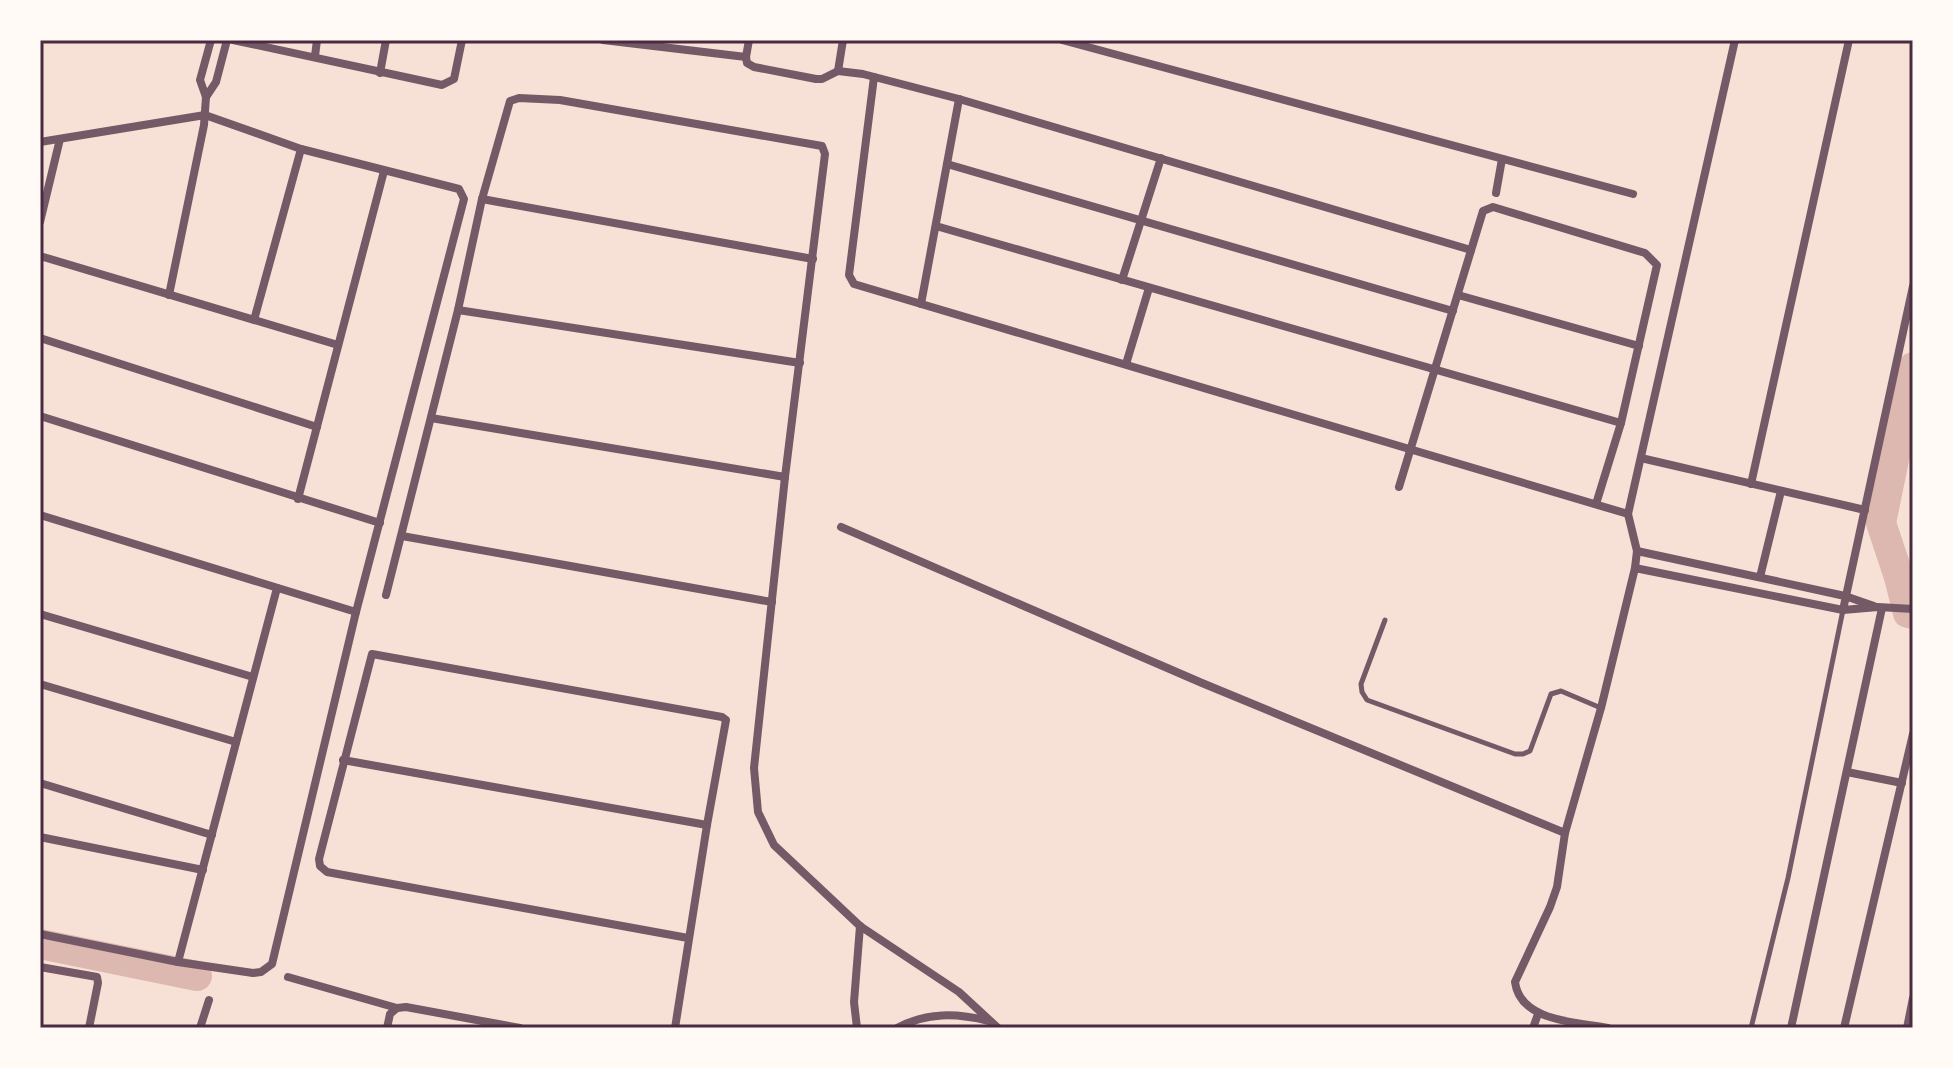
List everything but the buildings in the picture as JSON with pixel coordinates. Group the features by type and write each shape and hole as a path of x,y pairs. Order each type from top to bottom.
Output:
{"street":[{"path":"169,295 205,115 206,97 200,80 211,40"},
{"path":"206,97 216,82 227,40"},
{"path":"233,40 433,85 442,85 454,79 462,40"},
{"path":"315,56 317,40"},
{"path":"380,73 386,40"},
{"path":"603,40 746,57"},
{"path":"679,50 680,40"},
{"path":"749,40 747,63 754,67 816,79 838,71 863,74 959,99 1471,250"},
{"path":"838,71 843,40"},
{"path":"1062,40 1633,194"},
{"path":"1608,1028 1538,1014 1524,1002 1515,982 1557,887 1565,833 1601,708 1635,568 1637,551 1628,514 1735,40"},
{"path":"1751,484 1849,40"},
{"path":"874,77 849,275 854,284 1628,514"},
{"path":"386,595 507,104 519,98 560,100 819,145 825,154 785,477 754,768 758,812 774,845 860,926 959,992 998,1028"},
{"path":"921,304 959,99"},
{"path":"40,142 205,115 301,149 459,189 464,199 356,612 272,964 261,972 253,973 178,962 40,934"},
{"path":"40,222 60,139"},
{"path":"254,320 301,149"},
{"path":"1122,280 1161,158"},
{"path":"1496,193 1502,159"},
{"path":"947,164 1453,311"},
{"path":"298,499 384,171"},
{"path":"482,199 813,259"},
{"path":"1399,487 1483,211 1498,207 1645,253 1657,265 1621,423 1596,504"},
{"path":"936,226 1621,423"},
{"path":"40,256 338,345"},
{"path":"1843,610 1913,286"},
{"path":"1126,364 1149,288"},
{"path":"1458,295 1639,346"},
{"path":"458,310 800,363"},
{"path":"40,338 317,427"},
{"path":"40,416 380,523"},
{"path":"431,418 785,477"},
{"path":"1641,458 1865,510"},
{"path":"1760,577 1781,491"},
{"path":"40,515 356,612"},
{"path":"841,527 1202,683 1565,833"},
{"path":"402,536 772,602"},
{"path":"1637,551 1845,596 1882,609"},
{"path":"1697,580 1699,565"},
{"path":"1635,568 1843,610 1912,609"},
{"path":"178,962 277,588"},
{"path":"1791,1028 1882,609"},
{"path":"40,614 253,677"},
{"path":"675,1028 726,723 722,717 372,654 343,760 319,859 320,866 327,872 688,938"},
{"path":"40,684 236,742"},
{"path":"1844,1028 1913,734"},
{"path":"343,760 707,825"},
{"path":"1847,772 1902,783"},
{"path":"40,783 212,835"},
{"path":"40,837 203,870"},
{"path":"857,1028 854,1002 860,926"},
{"path":"40,967 97,977 89,1028"},
{"path":"288,977 397,1008 406,1007 520,1028"},
{"path":"1907,1028 1913,998"},
{"path":"200,1028 209,1000"},
{"path":"387,1028 390,1014 397,1008"},
{"path":"897,1028 935,1015 963,1014 989,1021"},
{"path":"1533,1028 1538,1014"}],"lane":[{"path":"1751,1028 1788,878 1843,610"},
{"path":"1385,620 1361,684 1367,700 1515,754 1530,751 1551,694 1561,691 1601,708"}],"waterway":[{"path":"1913,367 1881,523 1908,613 1913,614"},
{"path":"40,944 197,976"}]}
